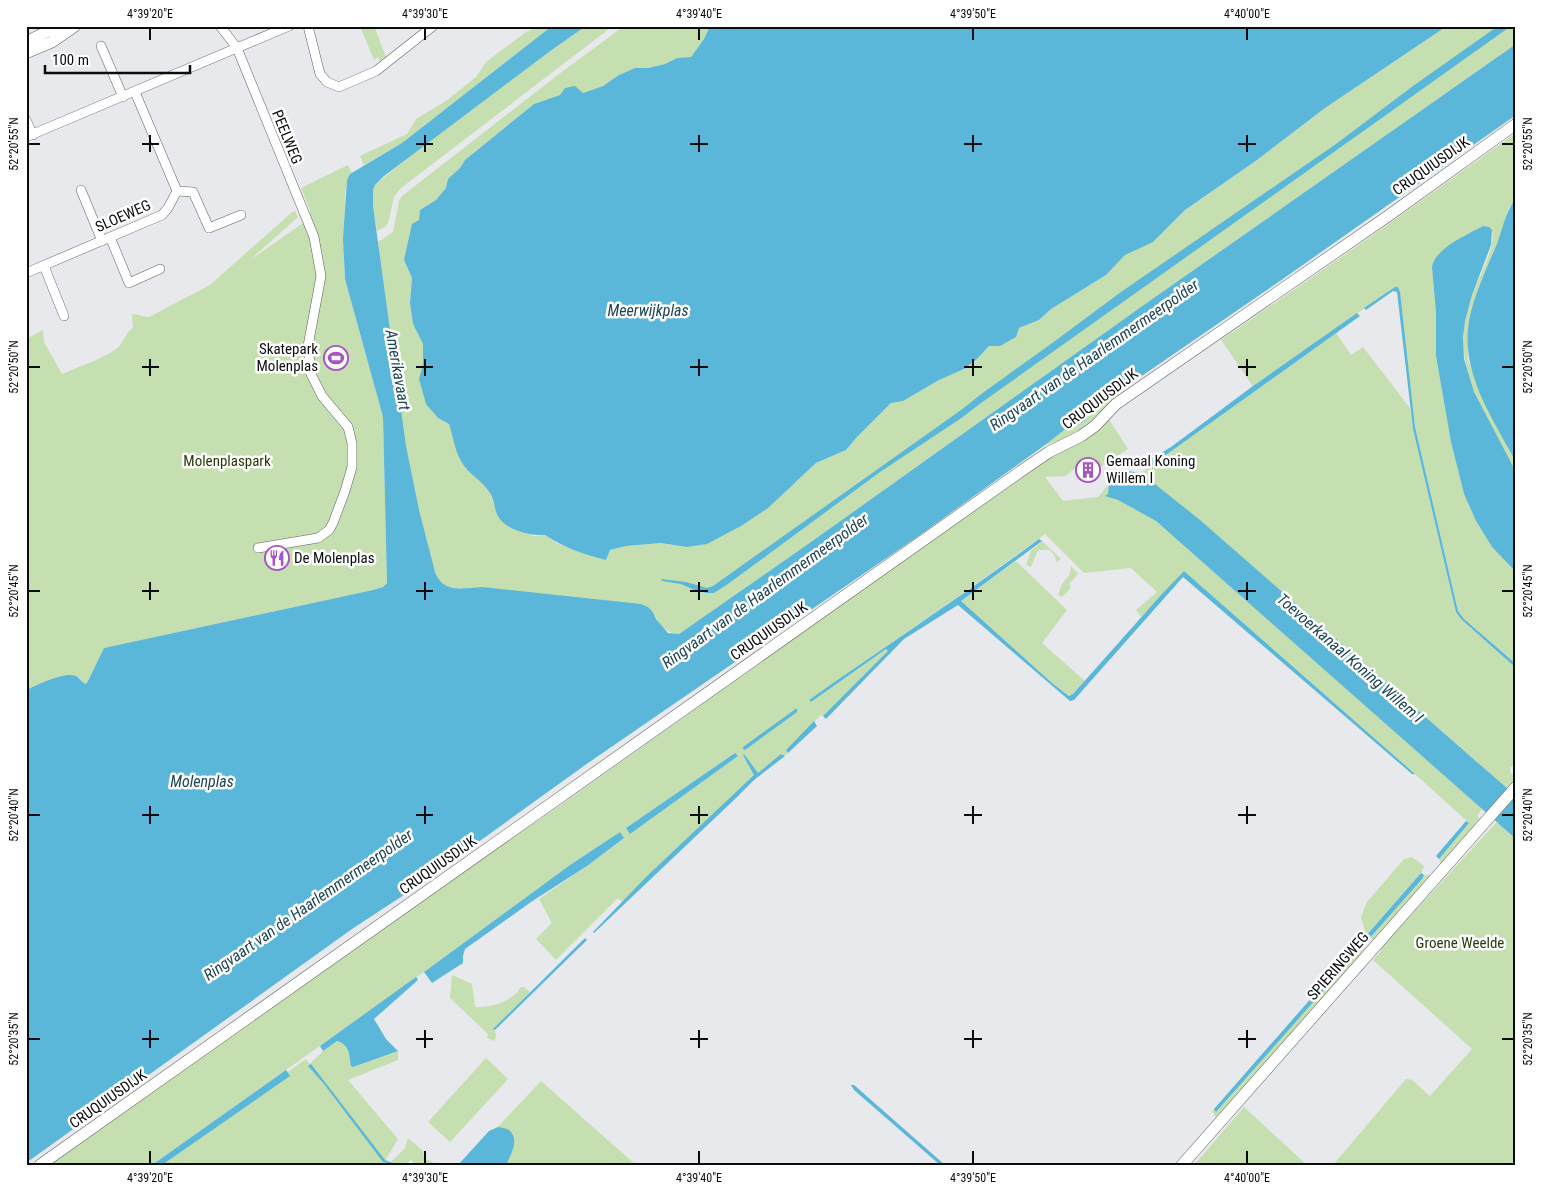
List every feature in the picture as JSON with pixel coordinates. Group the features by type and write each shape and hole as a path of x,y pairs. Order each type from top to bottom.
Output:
{"street":[{"path":"26,42 59,26"},
{"path":"26,53 52,42 75,26"},
{"name":"PEELWEG","path":"220,26 237,48 314,238 321,280 308,346 311,374 322,396 348,427 352,443 352,468 329,530 318,538 258,548"},
{"path":"26,120 29,136 289,26"},
{"path":"308,26 320,74 327,82 339,87 378,70 433,26"},
{"path":"101,46 123,97"},
{"path":"135,92 177,191 194,192 209,228 241,215"},
{"name":"CRUQUIUSDIJK","path":"40,1165 1024,469 1049,452 1081,436 1095,426 1116,404 1388,216 1516,124"},
{"path":"81,190 129,283 160,269"},
{"name":"SLOEWEG","path":"26,274 162,215 177,191"},
{"path":"44,266 64,316"},
{"name":"SPIERINGWEG","path":"1182,1165 1516,786"}],"green space":[{"path":"360,26 374,26 386,57 380,61 378,57 374,60"},
{"path":"539,26 552,26 402,143 364,165 360,156 407,134 416,119 446,101 476,77 486,62 526,32"},
{"path":"586,26 613,26 401,188 394,197 388,223 377,231 372,202 375,185 412,154"},
{"path":"624,26 710,26 704,39 691,57 677,58 665,64 648,68 635,68 619,75 603,86 583,93 560,95 534,104 465,160 449,179 446,188 436,200 420,210 419,221 404,260 412,278 410,303 413,324 423,344 423,364 419,379 438,418 449,424 461,461 491,494 498,517 534,536 545,535 558,544 606,560 610,550 626,546 661,543 687,547 795,483 816,463 846,450 891,403 903,401 939,380 964,369 989,346 1000,346 1019,328 1039,320 1051,309 1106,275 1125,255 1153,241 1185,210 1257,160 1325,108 1447,26 1516,26 1516,44 1141,307 811,542 679,634 674,634 663,627 653,611 482,587 454,588 438,581 426,540 407,456 378,242 393,232 399,201 402,196"},
{"path":"1516,133 1516,198 1508,209 1500,238 1485,274 1468,326 1468,360 1489,412 1516,462 1516,472 1474,393 1464,351 1464,329 1468,306 1490,252 1493,233 1483,226 1465,236 1432,267 1436,313 1436,356 1451,441 1464,494 1476,521 1492,547 1516,572 1516,664 1464,619 1458,611 1415,427 1398,287 1395,287 1253,386 1221,340"},
{"name":"Molenplaspark","path":"348,165 352,173 347,180 345,193 344,270 383,417 387,583 383,587 373,590 104,648 85,685 76,676 65,675 26,690 26,339 43,330 44,342 62,374 110,353 119,347 128,332 133,328 132,314 149,317 210,285 291,213 295,211 298,217 250,260 309,219 310,210 301,188"},
{"path":"1336,333 1351,355 1363,347 1410,408 1413,429 1456,612 1461,619 1516,668 1516,763 1510,768 1511,774 1516,771 1516,779 1507,789 1141,473"},
{"path":"1126,388 1079,430 1058,441 1045,445 1072,423"},
{"path":"1108,418 1128,449 1099,468 1090,457 1065,476 1045,477 1063,501 1098,497 1109,484 1106,496 1118,500 1156,521 1482,809 1477,816 1480,819 1441,864 1439,859 1469,823 1184,571 1141,617 1136,610 1157,592 1131,568 1084,573 1045,534 809,700 811,702 886,649 889,651 786,750 788,753 785,756 781,754 758,774 744,754 755,775 622,902 618,898 556,960 536,939 552,923 539,899 624,838 620,832 570,865 424,972 152,1165 48,1165 424,896 542,818 694,710 758,661 1031,469 1092,433","holes":["735,753 738,756 629,833 626,828"]},
{"path":"1042,541 1061,559 1057,562 1050,550 1038,550 1031,567 1026,565 1031,551"},
{"path":"1016,561 1067,610 1042,643 1085,681 1070,696 1052,683 961,601"},
{"path":"1071,566 1078,574 1069,584 1071,588 1062,597 1058,595 1062,584 1070,574"},
{"name":"Groene Weelde","path":"1516,801 1516,1165 1333,1165 1406,1079 1412,1080 1430,1096 1472,1049 1373,960 1381,951 1380,949"},
{"path":"1412,857 1424,866 1421,873 1366,935 1361,917 1367,902 1404,859"},
{"path":"1424,875 1431,875 1374,940 1370,938"},
{"path":"1364,943 1365,948 1348,970 1216,1118 1212,1111 1214,1109 1217,1111"},
{"path":"452,975 472,984 475,1007 501,1003 512,997 521,987 530,992 494,1029 496,1037 494,1041 487,1038 488,1034 450,998"},
{"path":"337,1041 347,1046 353,1067 398,1051 398,1060 348,1080 398,1139 385,1161 390,1163 405,1148 408,1138 423,1151 424,1158 436,1164 417,1165 411,1160 404,1165 156,1165 306,1059 310,1064"},
{"path":"486,1058 508,1079 450,1142 428,1122"},
{"path":"541,1081 636,1165 462,1165"},
{"path":"1244,1107 1307,1165 1194,1165"}],"water":[{"name":"Molenplas","path":"552,26 586,26 384,176 375,185 373,190 373,206 406,446 419,510 435,572 443,584 454,588 482,587 641,604 653,612 656,619 668,633 679,634 1516,44 1516,115 1085,415 1087,419 1075,427 1072,424 917,537 588,763 413,889 352,929 26,1163 26,690 65,675 76,676 85,684 87,683 104,648 373,590 383,587 387,583 383,417 345,279 343,239 347,180 350,174 402,143"},
{"name":"Meerwijkplas","path":"710,26 1447,26 1325,108 1257,160 1185,210 1153,242 1125,255 1106,275 1051,309 1039,320 1019,328 1016,337 1000,346 989,346 964,369 939,380 903,401 891,403 846,450 816,463 768,508 741,526 707,544 687,547 661,543 626,546 610,550 606,560 567,547 545,535 533,535 514,529 503,523 499,518 490,493 467,470 461,461 449,424 438,418 426,404 419,379 423,364 423,344 413,324 410,303 412,278 404,260 412,224 419,220 420,210 436,200 446,188 448,179 460,168 465,160 534,104 560,95 565,88 575,86 583,93 603,86 619,75 635,68 648,68 665,64 677,58 691,57 704,39"},
{"path":"1498,26 1511,26 960,419 880,472 728,584 714,593 707,593 681,584 662,581 661,579 686,582 707,588 713,586 961,410 1121,292 1336,144 1413,86"},
{"path":"1516,198 1516,462 1488,410 1473,374 1468,336 1470,316 1477,291 1506,217"},
{"path":"1483,226 1489,227 1492,230 1491,245 1472,295 1465,321 1463,337 1464,359 1474,392 1516,472 1516,572 1492,547 1476,521 1464,494 1451,442 1436,356 1436,313 1432,267 1434,260 1445,248"},
{"path":"1395,287 1398,287 1400,292 1415,427 1458,611 1464,619 1516,664 1516,668 1461,619 1456,612 1413,429 1397,292 1393,291 1366,310 1364,308"},
{"path":"1357,313 1360,316 1152,465 1149,465 1148,461 1171,447 1253,386"},
{"name":"Toevoerkanaal Koning Willem I","path":"1128,471 1141,473 1200,520 1516,796 1516,839 1156,521 1118,500 1105,496 1108,494 1109,484"},
{"path":"1039,539 1042,541 961,601 1069,696 1073,694 1184,571 1415,774 1412,774 1183,577 1074,700 1070,701 958,605 904,639 826,719 823,716 888,651 886,649 811,702 809,700"},
{"path":"797,708 797,712 745,750 743,749 743,747"},
{"path":"814,721 817,726 788,753 786,750"},
{"path":"735,753 738,756 630,834 626,828"},
{"path":"744,754 758,773 781,754 785,756 754,780 594,933 647,876 754,775"},
{"path":"1466,821 1469,823 1439,859 1436,856"},
{"path":"620,832 624,838 587,866 531,902 465,949 463,963 432,983 424,972 570,865"},
{"path":"1421,873 1424,875 1422,879 1216,1112 1214,1109"},
{"path":"585,938 587,940 495,1030 493,1029"},
{"path":"416,977 418,980 374,1019 386,1039 398,1051 353,1067 351,1066 347,1048 341,1043 337,1041 323,1051 320,1046"},
{"path":"311,1064 385,1160 397,1165 383,1162 324,1084 308,1066"},
{"path":"286,1070 290,1076 162,1165 152,1165"},
{"path":"851,1085 854,1085 945,1165 940,1165 854,1090"},
{"path":"498,1127 509,1130 514,1138 514,1147 506,1165 458,1165 489,1131"}],"place":[{"name":"Skatepark Molenplas","path":"336,358"},
{"name":"Gemaal Koning Willem I","path":"1088,470"},
{"name":"De Molenplas","path":"277,558"}],"water label":[{"name":"Ringvaart van de Haarlemmermeerpolder","path":"1094,355"},
{"name":"Amerikavaart","path":"398,370"},
{"name":"Ringvaart van de Haarlemmermeerpolder","path":"765,591"},
{"name":"Ringvaart van de Haarlemmermeerpolder","path":"308,905"}]}
